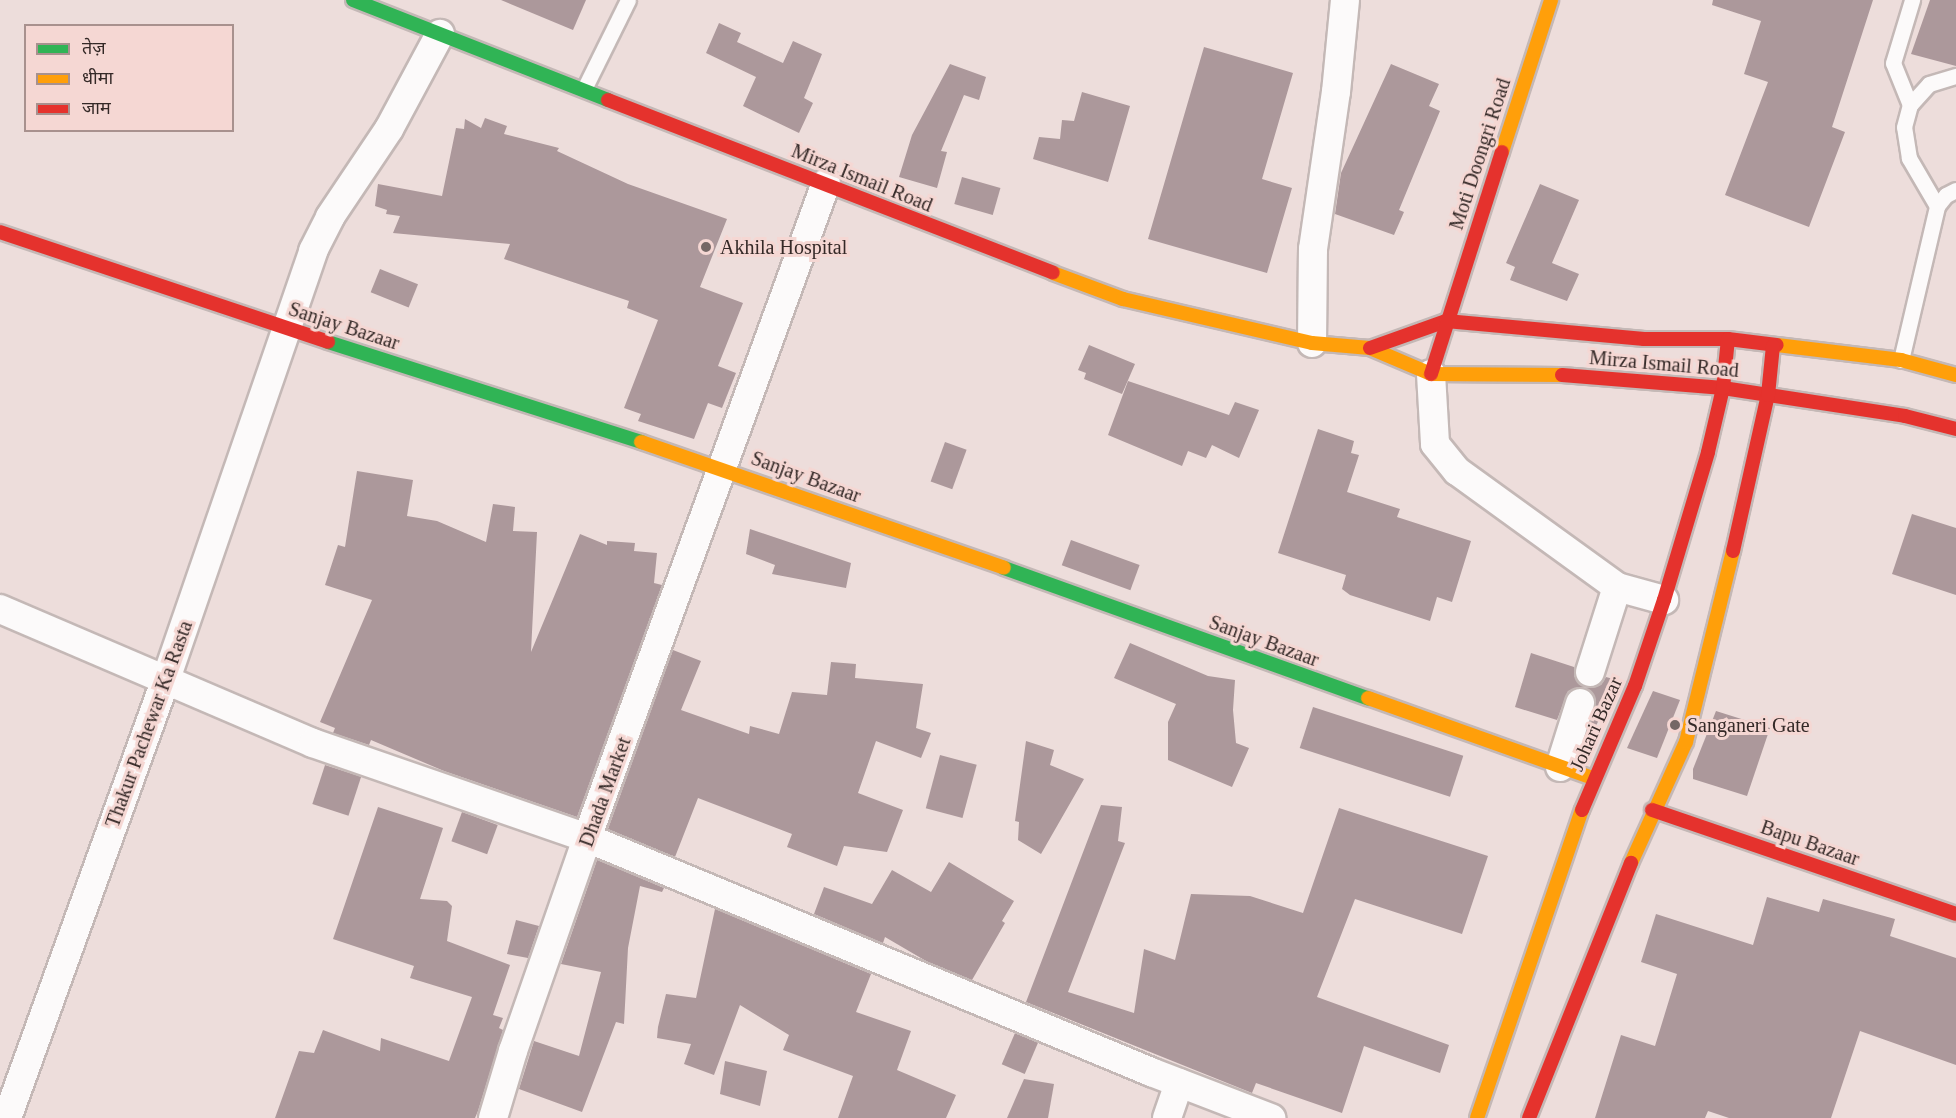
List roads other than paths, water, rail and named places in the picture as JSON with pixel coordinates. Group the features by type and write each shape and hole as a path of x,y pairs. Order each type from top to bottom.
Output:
{"main road":[{"name":"Mirza Ismail Road","path":"353,0 826,183 981,247 1123,299 1312,343 1370,348 1431,374 1575,375 1723,388 1905,416 1956,429"},
{"name":"Moti Doongri Road","path":"1431,374 1446,321 1551,0"},
{"name":"Sanjay Bazaar","path":"0,232 284,328 723,468 1593,778"},
{"name":"Mirza Ismail Road","path":"1370,348 1446,321 1644,339 1728,339 1901,360 1956,375"},
{"name":"Johari Bazar","path":"1477,1118 1593,778 1635,686 1664,600 1708,452 1723,388 1728,339"},
{"path":"1529,1118 1652,810 1686,742 1698,705 1768,395 1773,346"},
{"name":"Bapu Bazaar","path":"1652,810 1956,914"}],"street":[{"path":"1312,343 1314,249 1336,92 1342,1"},
{"name":"Thakur Pachewar Ka Rasta","path":"6,1118 166,680 284,328 330,217 389,129 440,34"},
{"name":"Dhada Market","path":"493,1118 513,1051 588,838 826,183"},
{"path":"1431,374 1435,444 1457,471 1617,587 1664,600"},
{"path":"1590,672 1617,587"},
{"path":"0,609 314,743 588,838 1179,1083 1271,1118"},
{"path":"1560,767 1580,703"},
{"path":"1167,1118 1179,1083"}],"lane":[{"path":"585,89 628,0"},
{"path":"1910,105 1893,63 1912,0"},
{"path":"1937,206 1909,158 1904,127 1910,105 1929,84 1956,76"},
{"path":"1901,360 1937,206 1946,195 1956,190"}],"place":[{"name":"Akhila Hospital","path":"706,247"},
{"name":"Sanganeri Gate","path":"1675,725"}]}
